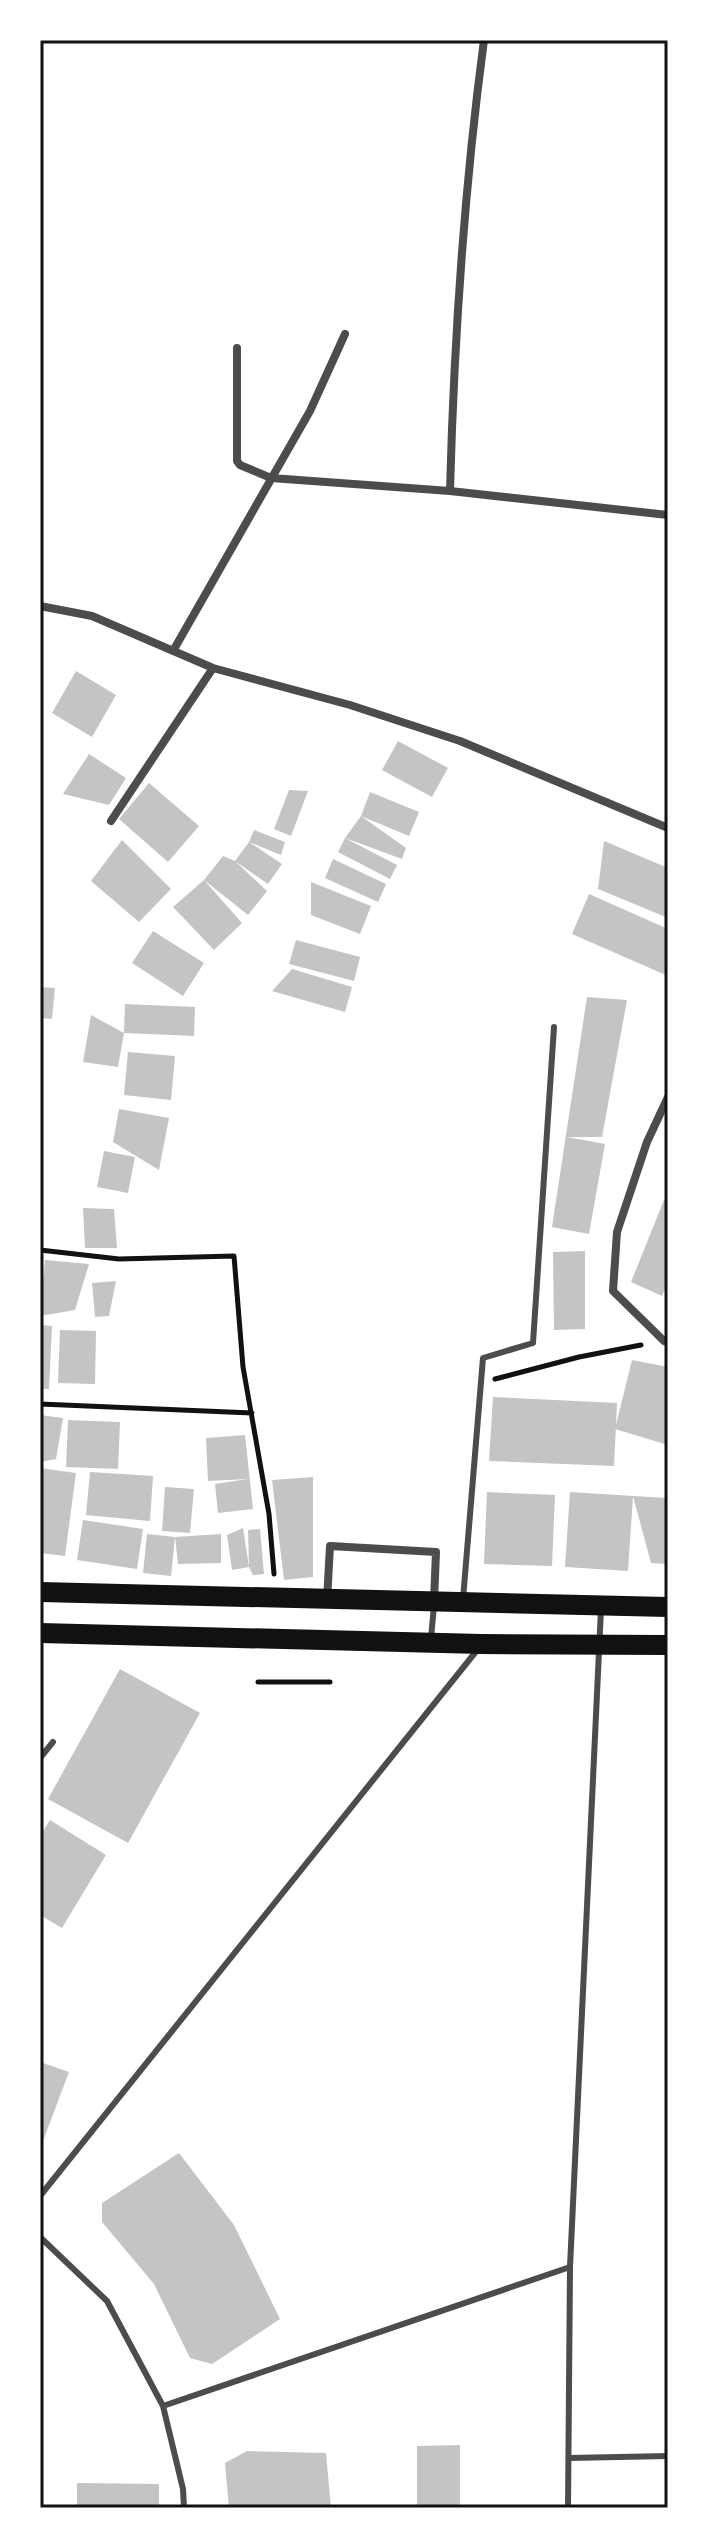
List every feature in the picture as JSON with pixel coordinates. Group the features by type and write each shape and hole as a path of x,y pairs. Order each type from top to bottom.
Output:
{"main road":[{"path":"40,1592 668,1607"},
{"path":"40,1633 481,1644 668,1645"}],"street":[{"path":"450,491 454,340 474,113 484,40"},
{"path":"173,651 310,411 345,334"},
{"path":"237,348 237,461 271,478 450,491 668,515"},
{"path":"40,606 92,616 213,668 350,705 460,741 668,828"},
{"path":"111,821 213,668"},
{"path":"666,1341 613,1291 617,1232 647,1142 668,1097"},
{"path":"327,1600 330,1546 436,1552 434,1602"}],"lane":[{"path":"462,1603 483,1358 533,1343 554,1027"},
{"path":"430,1643 434,1602"},
{"path":"568,2508 570,2267 601,1605"},
{"path":"40,2196 481,1644"},
{"path":"40,1758 53,1742"},
{"path":"40,2237 107,2301 163,2406 183,2489 184,2508"},
{"path":"40,2248 49,2246"},
{"path":"163,2406 570,2267"},
{"path":"569,2458 668,2456"}],"path":[{"path":"40,1250 119,1259 234,1256 243,1367 269,1514 276,1598"},
{"path":"483,1382 579,1357 666,1341"},
{"path":"40,1404 252,1413"},
{"path":"258,1682 330,1682"}],"building":[{"path":"76,671 116,695 92,737 52,713"},
{"path":"398,741 448,768 432,797 382,770"},
{"path":"89,754 126,778 109,805 63,794"},
{"path":"149,783 199,826 168,862 119,819"},
{"path":"289,790 308,791 291,836 274,829"},
{"path":"370,792 419,812 409,836 361,816"},
{"path":"361,816 406,848 402,859 345,838"},
{"path":"254,830 285,842 281,855 249,842"},
{"path":"345,838 397,865 390,879 338,852"},
{"path":"122,840 171,889 139,922 91,881"},
{"path":"604,841 668,868 668,918 598,889"},
{"path":"249,842 282,864 268,884 235,861"},
{"path":"223,856 235,861 267,891 248,915 204,880"},
{"path":"333,859 386,884 378,902 325,878"},
{"path":"204,880 242,923 214,950 173,907"},
{"path":"311,882 371,906 360,934 311,915"},
{"path":"589,894 668,929 668,976 572,934"},
{"path":"153,931 204,963 183,996 132,963"},
{"path":"296,940 360,957 354,981 289,964"},
{"path":"292,969 352,987 345,1012 272,991"},
{"path":"40,987 55,988 52,1019 40,1018"},
{"path":"587,997 627,1000 602,1137 567,1137 605,1144 589,1234 552,1227"},
{"path":"125,1004 195,1007 194,1036 124,1033"},
{"path":"91,1015 124,1033 118,1067 83,1062"},
{"path":"128,1052 175,1056 171,1100 124,1095"},
{"path":"119,1109 169,1118 159,1170 113,1142"},
{"path":"104,1151 135,1157 128,1193 97,1187"},
{"path":"664,1200 668,1202 668,1282 662,1296 631,1282"},
{"path":"83,1208 114,1209 117,1248 85,1248"},
{"path":"585,1251 585,1329 554,1330 553,1252"},
{"path":"45,1260 89,1264 75,1310 40,1316"},
{"path":"116,1281 109,1316 95,1317 92,1283"},
{"path":"40,1325 52,1326 49,1389 40,1389"},
{"path":"60,1330 96,1331 95,1384 58,1383"},
{"path":"632,1360 668,1367 668,1445 615,1429"},
{"path":"493,1397 617,1403 614,1466 489,1461"},
{"path":"40,1415 63,1418 56,1459 40,1462"},
{"path":"68,1420 120,1422 118,1469 66,1467"},
{"path":"245,1435 253,1509 218,1513 215,1484 248,1479 208,1481 206,1438"},
{"path":"40,1468 76,1473 65,1556 40,1553"},
{"path":"90,1472 153,1476 150,1521 86,1515"},
{"path":"313,1477 313,1577 284,1580 272,1480"},
{"path":"165,1487 194,1489 190,1533 162,1531"},
{"path":"487,1492 555,1495 552,1566 484,1564"},
{"path":"570,1492 633,1496 628,1571 565,1567"},
{"path":"633,1496 668,1498 668,1564 651,1563"},
{"path":"83,1520 143,1529 137,1569 77,1560"},
{"path":"243,1528 249,1567 232,1570 227,1535"},
{"path":"260,1529 264,1574 253,1575 249,1567 248,1530"},
{"path":"147,1534 175,1537 171,1576 143,1573"},
{"path":"221,1534 221,1563 178,1564 175,1537"},
{"path":"120,1669 200,1713 128,1843 48,1799"},
{"path":"50,1820 106,1855 62,1928 40,1915 40,1836"},
{"path":"40,2062 69,2072 40,2149"},
{"path":"179,2153 234,2225 280,2319 212,2364 190,2358 154,2284 102,2222 102,2203"},
{"path":"460,2445 460,2508 417,2508 417,2446"},
{"path":"247,2451 326,2453 331,2508 229,2508 225,2463"},
{"path":"77,2483 159,2484 159,2508 77,2508"}]}
